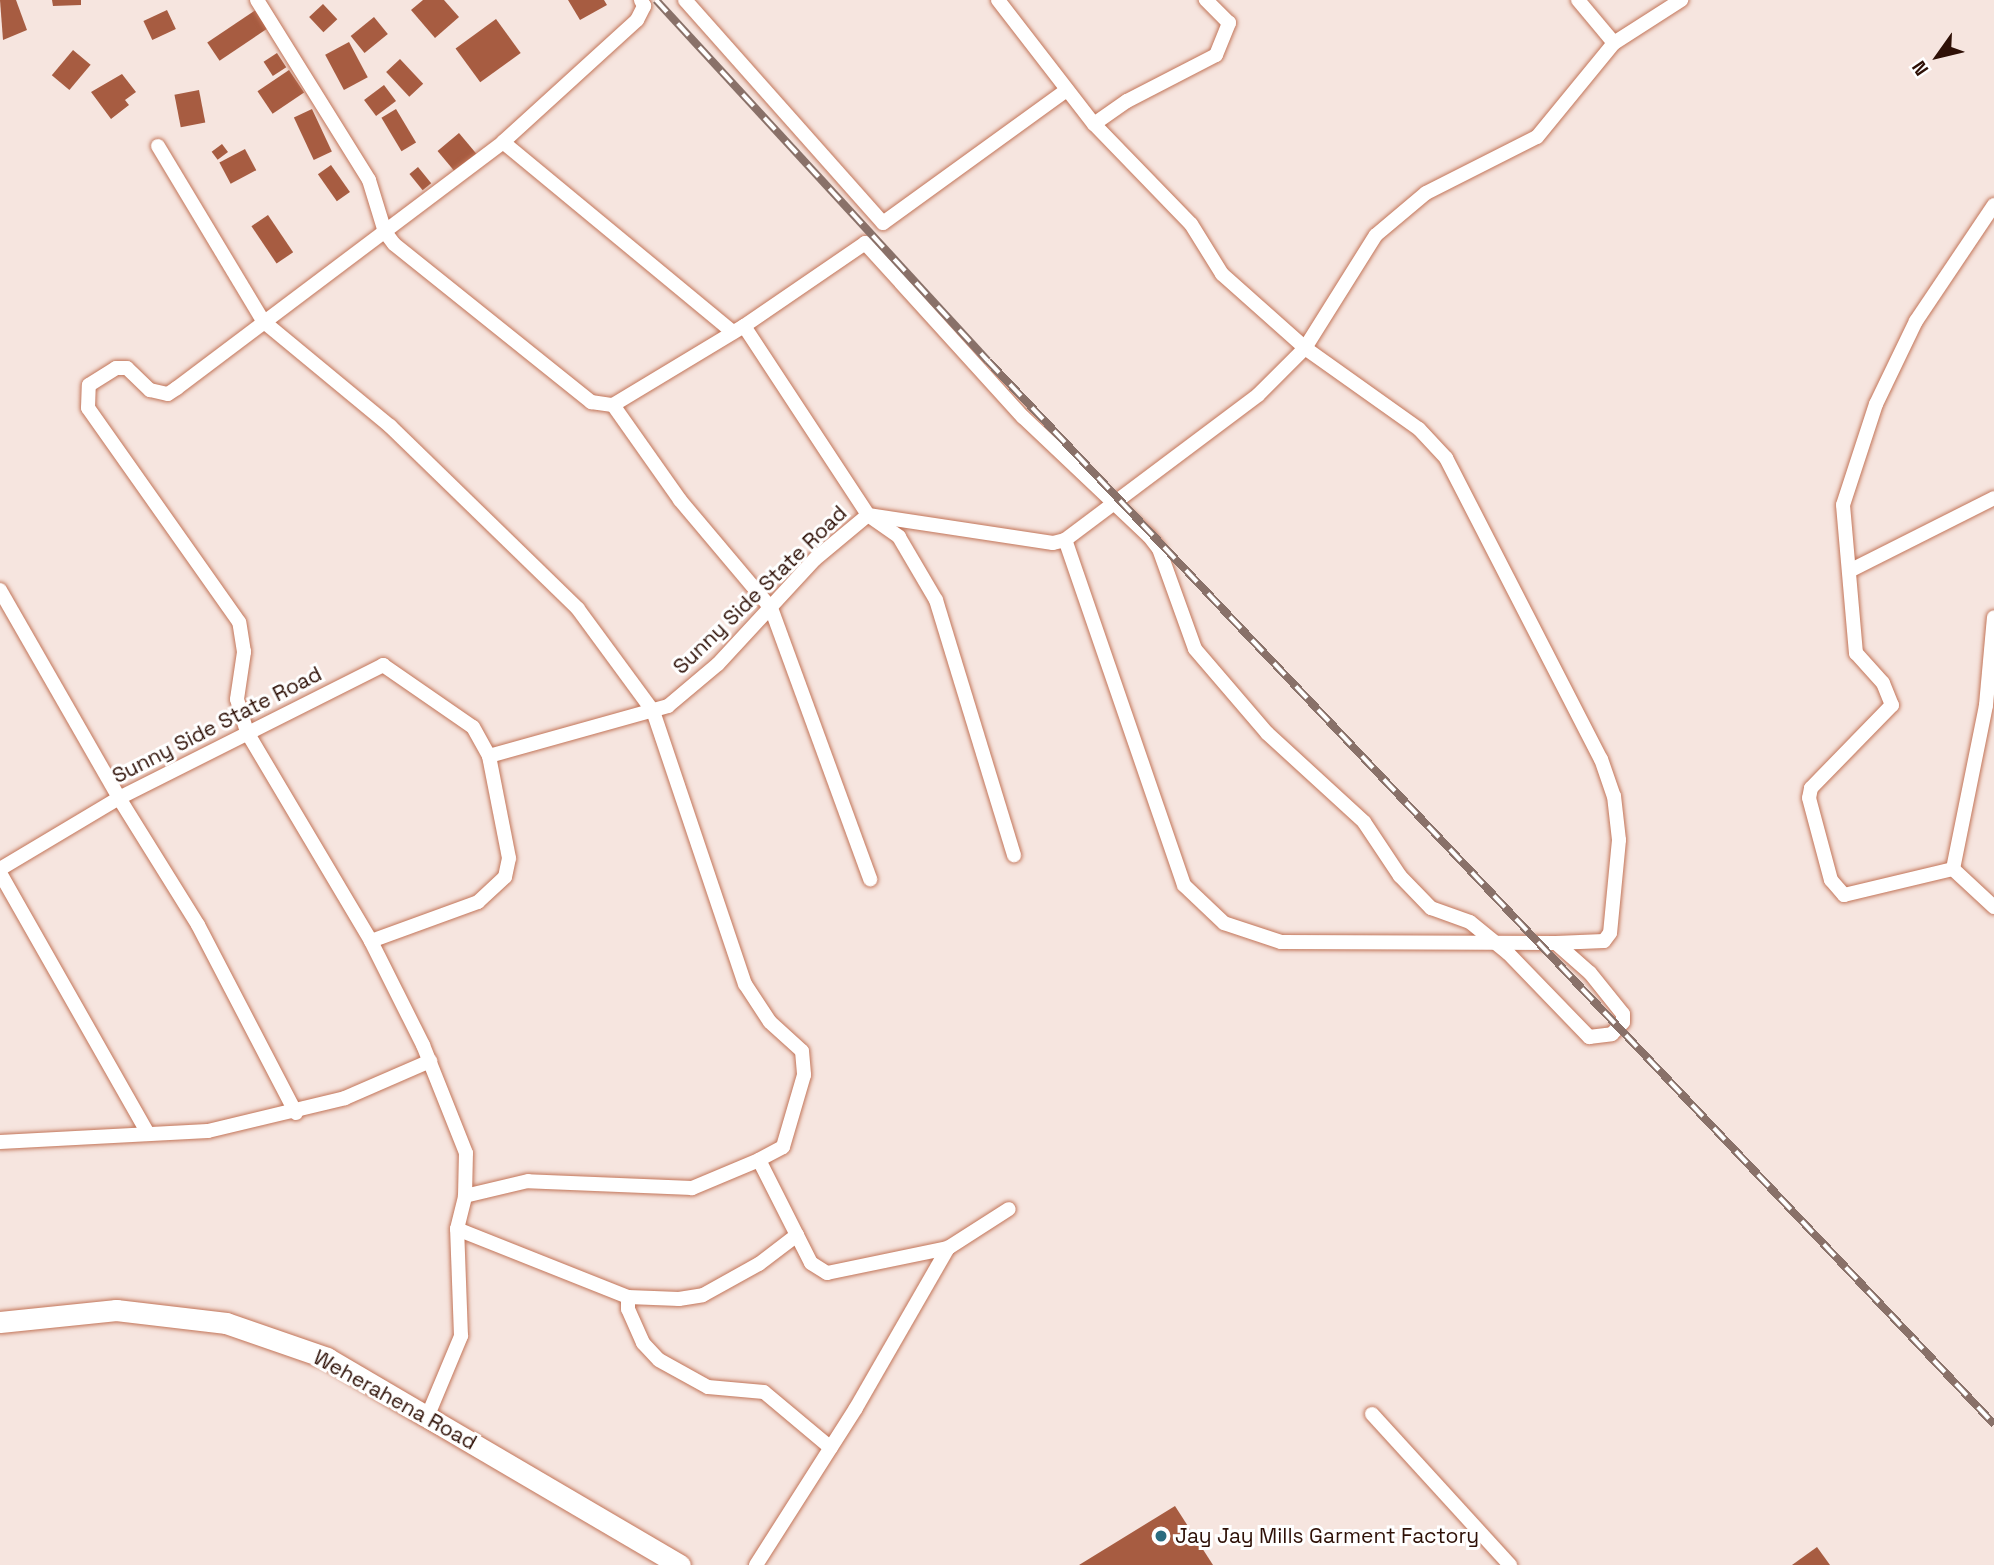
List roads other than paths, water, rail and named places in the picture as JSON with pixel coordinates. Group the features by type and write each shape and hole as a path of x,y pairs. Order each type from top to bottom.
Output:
{"main road":[{"name":"Weherahena Road","path":"1,1324 116,1310 226,1323 327,1358 680,1565"}],"street":[{"path":"257,0 369,180 385,232 592,402 613,405 739,329 865,243 1023,417 1158,549 1184,629 1236,701 1364,822 1400,876 1431,908 1470,922 1495,943 1581,1031 1599,1038 1612,1034 1623,1022 1623,1014 1590,973 1556,943"},
{"path":"428,1415 461,1336 457,1229 465,1196 466,1153 430,1061 371,941 247,732 237,699 243,652 239,622 88,408 89,384 116,368 127,368 150,390 168,394 503,142 637,20 644,6 641,0"},
{"path":"685,0 883,222 1067,90"},
{"path":"998,0 1094,124 1191,224 1222,274 1304,348 1419,429 1446,458 1601,759 1614,796 1619,839 1610,933 1604,941 1556,943 1281,942 1224,923 1184,885 1065,540 1258,395 1304,348 1376,235 1426,193 1537,137 1614,43 1681,0"},
{"path":"1094,124 1138,94 1216,55 1229,23 1206,0"},
{"path":"1578,0 1614,43"},
{"path":"503,142 739,329 868,514 899,537 936,600 1014,855"},
{"path":"158,146 263,321 390,426 578,609 653,711 745,984 770,1022 802,1051 804,1075 783,1147 759,1160 692,1188 528,1181 465,1196"},
{"path":"1953,869 1844,895 1831,880 1808,798 1811,788 1892,705 1883,683 1856,653 1851,570 1843,505 1876,404 1916,321 1994,205"},
{"path":"613,405 680,500 771,608 870,879"},
{"path":"1851,570 1994,498"},
{"name":"Sunny Side State Road","path":"0,871 119,798 247,732 266,727 383,665 473,727 489,756 668,706 718,664 815,559 868,514 1053,542 1065,540"},
{"path":"0,590 119,798 198,925 296,1112"},
{"path":"1953,869 1986,705 1994,617"},
{"path":"371,941 478,902 505,877 509,858 489,756"},
{"path":"1953,869 1994,907"},
{"path":"0,871 148,1134"},
{"path":"0,1142 208,1131 296,1112 345,1098 430,1061"},
{"path":"759,1160 811,1263 827,1273 948,1248 1009,1209"},
{"path":"457,1229 628,1297 680,1299 703,1295 759,1264 797,1235"},
{"path":"756,1565 831,1448 948,1248"},
{"path":"628,1297 628,1309 643,1343 659,1360 708,1387 764,1392 831,1448"},
{"path":"1372,1414 1510,1565"}],"railway":[{"path":"656,0 988,361 1994,1424"}],"place":[{"name":"Jay Jay Mills Garment Factory","path":"1161,1536"}]}
